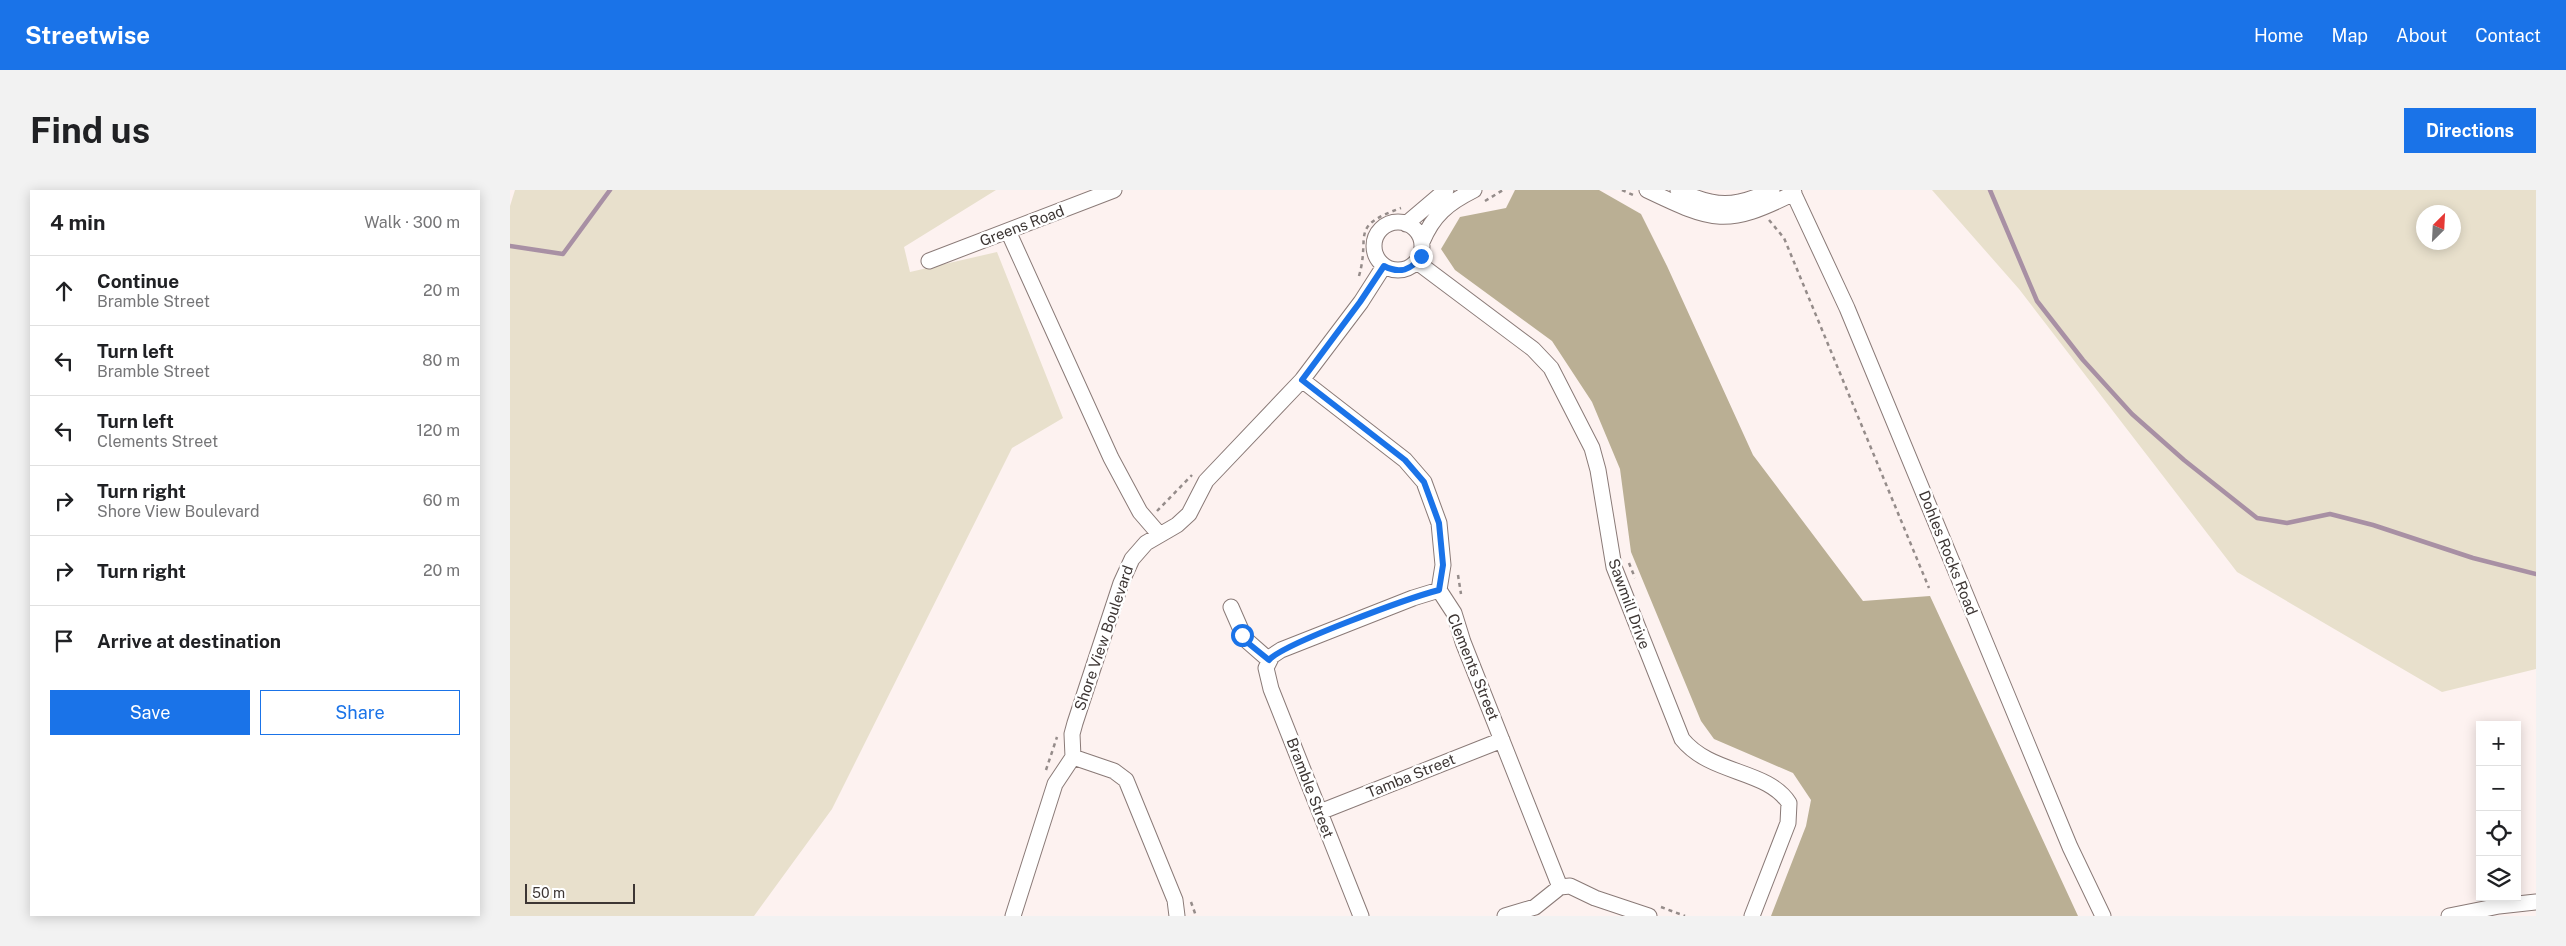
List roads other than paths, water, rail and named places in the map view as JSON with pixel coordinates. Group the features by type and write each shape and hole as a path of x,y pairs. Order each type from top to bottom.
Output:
{"street":[{"name":"Greens Road","path":"929,261 1114,190"},
{"path":"1406,224 1446,190"},
{"path":"1422,242 1416,230 1406,224 1391,224 1379,232 1374,247 1384,266 1398,271 1412,267 1421,256 1422,242 1432,222 1444,207 1474,190"},
{"path":"1647,190 1692,211 1723,218 1751,213 1793,192"},
{"path":"1678,190 1703,201 1725,204 1748,201 1772,190"},
{"name":"Dohles Rocks Road","path":"1793,192 1847,308 2070,847 2103,916"},
{"path":"1008,231 1111,458 1137,507 1159,534"},
{"name":"Sawmill Drive","path":"1417,262 1533,349 1551,368 1592,448 1598,470 1614,567 1682,739 1703,758 1774,788 1789,803 1788,823 1752,916"},
{"name":"Shore View Boulevard","path":"1073,757 1072,734 1074,723 1121,583 1138,551 1159,534 1177,525 1189,514 1206,481 1302,380 1360,302 1384,266"},
{"path":"1231,607 1245,639 1269,660 1289,647 1413,598 1439,590 1443,565 1439,523 1424,482 1405,460 1302,380"},
{"name":"Clements Street","path":"1439,590 1442,599 1454,613 1463,642 1560,887"},
{"name":"Bramble Street","path":"1269,660 1266,668 1268,679 1361,916"},
{"name":"Tamba Street","path":"1320,812 1502,740"},
{"path":"1013,916 1053,790 1073,757 1114,771 1126,780 1175,900 1177,916"},
{"path":"1505,916 1534,907 1560,887 1575,887 1595,898 1654,911"},
{"path":"2449,916 2499,906 2536,902"}],"waterway":[{"path":"510,246 563,254 610,190"},
{"path":"1990,190 2037,301 2083,360 2132,414 2184,460 2257,518 2287,523 2330,514 2373,525 2473,558 2536,574"}]}
